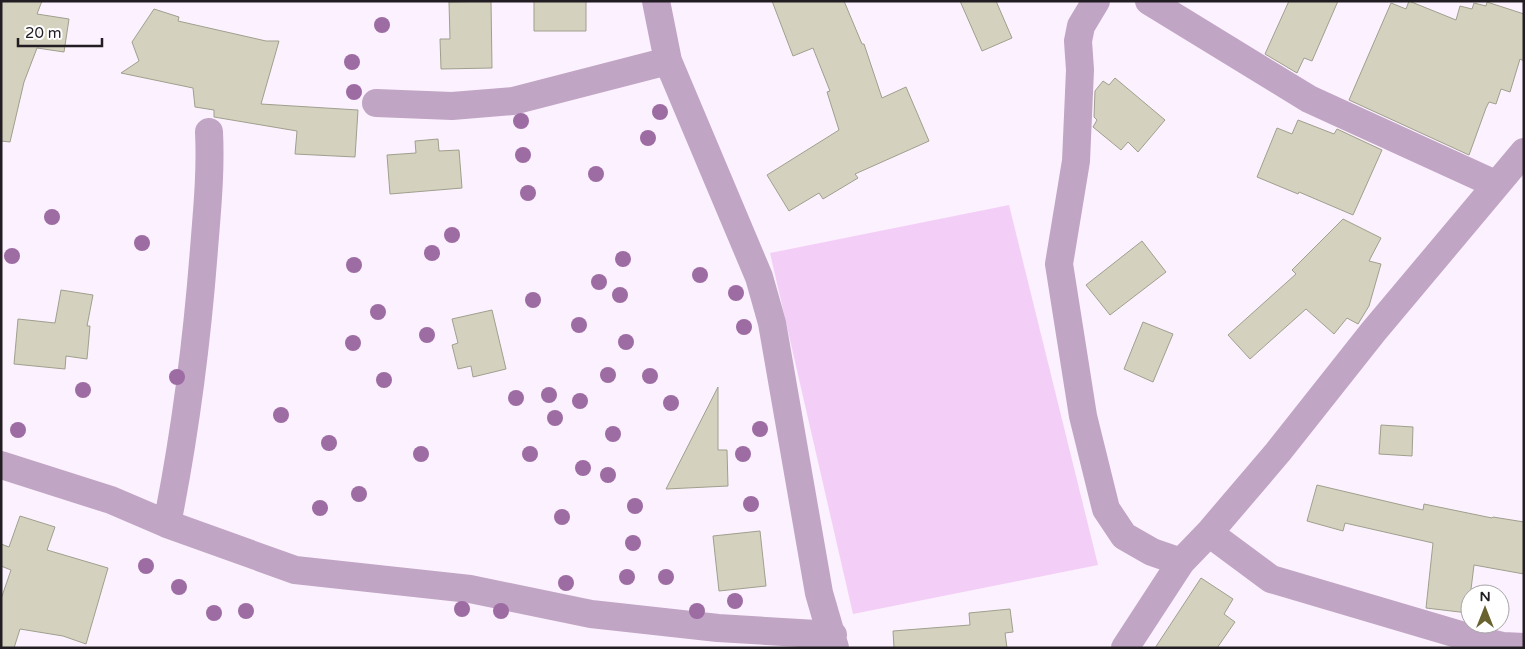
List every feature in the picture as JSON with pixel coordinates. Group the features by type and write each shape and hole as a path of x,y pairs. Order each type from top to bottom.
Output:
{"street":[{"path":"1,465 111,500 167,524 295,570 470,588 591,614 834,641 819,593 772,323 758,277 668,61 656,1"},
{"path":"1096,1 1082,26 1078,41 1080,70 1076,161 1059,264 1083,416 1106,509 1124,536 1152,552 1181,562"},
{"path":"1149,1 1309,99 1496,184"},
{"path":"376,102 452,106 513,101 668,61"},
{"path":"167,524 176,482 199,316 208,192 209,132"},
{"path":"1125,648 1181,562 1278,452 1373,332 1524,152"},
{"path":"1208,533 1271,579 1474,639 1503,646 1524,647"}],"shaded area":[{"path":"1009,205 1098,565 853,614 770,253"}],"building":[{"path":"1,1 42,1 37,14 69,19 64,52 37,48 24,82 10,142 1,141"},
{"path":"491,1 492,68 441,69 440,39 450,39 449,2"},
{"path":"534,1 586,1 586,31 534,31"},
{"path":"772,1 844,1 862,44 864,44 882,98 906,87 929,141 855,174 858,178 823,199 819,193 789,211 767,175 839,130 827,92 830,91 813,48 793,56"},
{"path":"960,1 996,1 1012,38 982,51"},
{"path":"1289,1 1338,1 1312,61 1304,58 1297,73 1265,54"},
{"path":"1409,1 1456,20 1460,6 1472,9 1474,3 1486,6 1487,2 1524,14 1524,61 1520,59 1510,92 1501,89 1496,104 1489,102 1469,155 1349,100 1391,3 1406,9"},
{"path":"154,9 179,17 178,21 266,41 279,41 261,104 358,110 355,157 295,154 297,131 214,117 214,110 195,107 193,88 121,73 139,61 132,42"},
{"path":"1115,78 1165,120 1138,152 1128,142 1121,150 1093,127 1097,120 1094,117 1095,91 1103,81 1109,85"},
{"path":"1298,120 1334,134 1337,129 1382,150 1353,215 1299,192 1298,194 1257,177 1277,128 1292,134"},
{"path":"438,139 439,151 459,150 462,188 390,194 387,155 416,153 415,141"},
{"path":"1343,219 1381,238 1369,261 1381,264 1369,306 1358,324 1347,318 1334,334 1306,309 1250,359 1228,335 1296,274 1292,270"},
{"path":"1142,241 1166,272 1110,315 1086,285"},
{"path":"61,290 93,295 87,326 90,326 87,359 66,356 65,369 14,364 18,319 55,323"},
{"path":"492,310 506,369 473,377 471,366 458,369 452,345 458,343 452,319"},
{"path":"1143,322 1173,334 1153,382 1124,369"},
{"path":"718,387 718,450 727,450 728,486 666,489"},
{"path":"1381,425 1413,427 1412,456 1379,454"},
{"path":"1317,485 1423,510 1424,504 1492,518 1524,522 1524,574 1474,565 1472,584 1460,584 1460,612 1426,608 1433,543 1345,523 1343,531 1307,521"},
{"path":"20,516 55,527 47,550 108,568 86,644 63,636 20,629 14,648 1,648 1,599 11,570 1,566 1,544 9,547"},
{"path":"760,531 766,586 719,591 713,536"},
{"path":"1201,578 1233,599 1224,614 1235,622 1217,648 1155,648"},
{"path":"1010,609 1013,632 1005,633 1007,648 894,648 893,631 970,625 969,613"}]}
